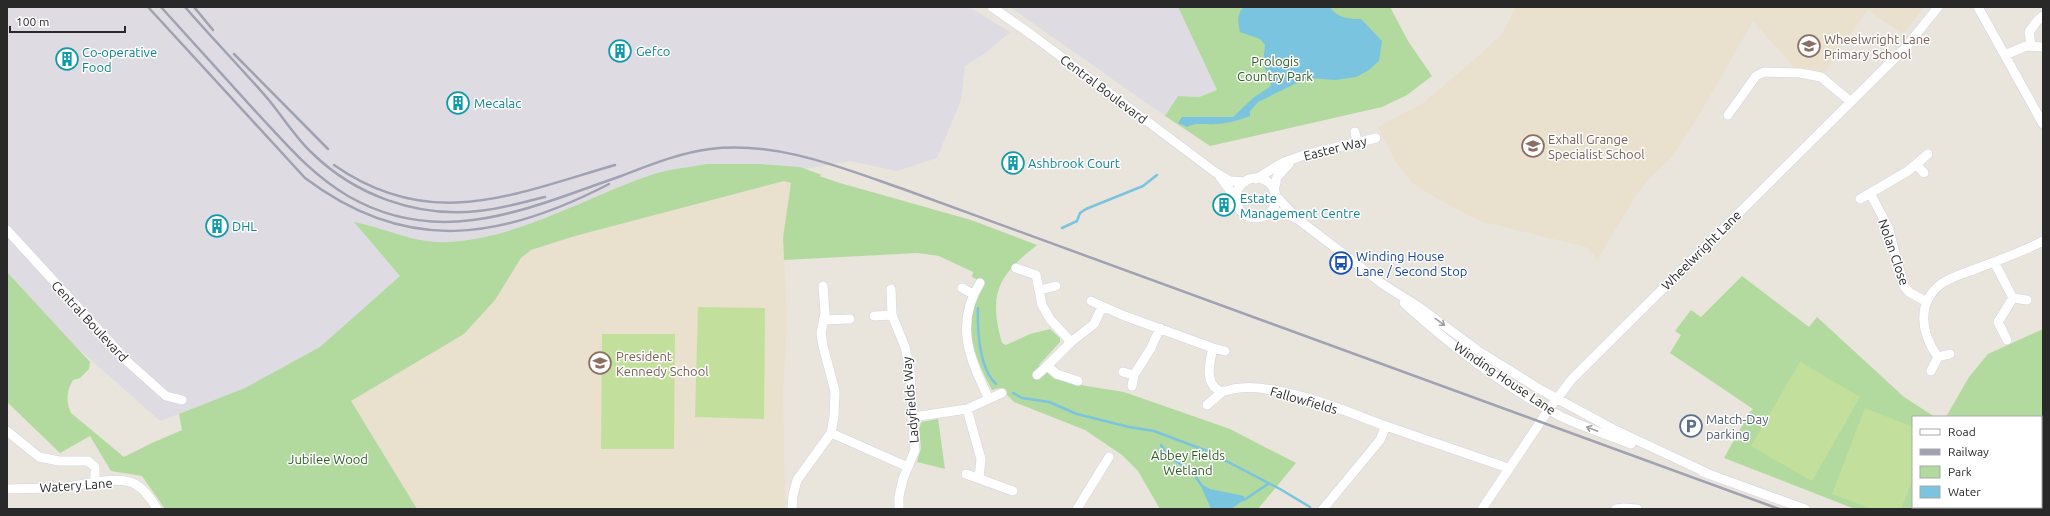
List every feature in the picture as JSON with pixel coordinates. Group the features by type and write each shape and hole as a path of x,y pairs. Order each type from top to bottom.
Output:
{"street":[{"name":"Central Boulevard","path":"992,7 1032,35 1215,172 1230,181 1244,182"},
{"name":"Wheelwright Lane","path":"1482,507 1556,399 1572,379 1906,47 1938,7"},
{"path":"1978,7 2043,124"},
{"path":"2030,45 2029,32 2037,21 2043,16"},
{"path":"2005,55 2020,47 2030,45 2043,47"},
{"path":"1734,113 1756,76 1764,72 1800,74 1821,78 1851,102"},
{"path":"1355,132 1357,143"},
{"name":"Easter Way","path":"1256,179 1282,163 1376,138"},
{"path":"1860,198 1908,171 1928,154"},
{"name":"Easter Way","path":"1275,193 1277,177 1294,159"},
{"path":"1916,164 1924,174"},
{"name":"Central Boulevard","path":"1215,172 1236,198"},
{"path":"1256,179 1266,182 1275,193 1275,202 1269,213 1258,218 1249,217 1239,209 1236,198 1238,190 1244,182 1256,179"},
{"name":"Winding House Lane","path":"1275,193 1299,220"},
{"name":"Nolan Close","path":"1870,193 1888,227 1904,286 1909,292 1926,302"},
{"name":"Winding House Lane","path":"1269,213 1283,212 1299,220 1384,285 1463,352 1565,418 1707,474 1805,509"},
{"name":"Central Boulevard","path":"7,230 129,364 166,396 182,400"},
{"path":"1938,357 1926,338 1923,327 1923,316 1926,302 1942,284 2043,241"},
{"path":"1994,262 2014,298"},
{"path":"1016,268 1036,275 1042,305 1050,319 1071,342"},
{"path":"980,283 973,294 966,312 966,336 972,364 989,399"},
{"name":"Winding House Lane","path":"1384,285 1419,307 1480,352 1556,399 1613,429 1707,474"},
{"path":"792,509 793,495 797,480 831,433 836,407 835,391 823,346 823,320 825,313 823,286"},
{"path":"1040,290 1056,286"},
{"path":"962,288 973,294"},
{"name":"Ladyfields Way","path":"891,289 892,315 905,346 910,370 915,450 903,479 899,496 899,509"},
{"path":"2014,298 2027,300"},
{"path":"2007,340 1998,322 2014,298"},
{"path":"1091,301 1102,307 1213,348 1225,351"},
{"path":"1037,375 1071,342 1094,324 1102,307"},
{"path":"874,316 892,315"},
{"path":"823,320 850,319"},
{"path":"1132,386 1134,375 1151,348 1160,328"},
{"path":"1207,405 1222,392 1217,390 1209,376 1209,364 1213,348"},
{"path":"1931,371 1938,357 1950,354"},
{"path":"1047,366 1057,374 1078,382"},
{"path":"1123,372 1134,375"},
{"name":"Fallowfields","path":"1222,392 1254,387 1292,394 1508,468"},
{"path":"913,417 967,409 1001,394"},
{"path":"967,409 981,459 979,478"},
{"path":"1323,509 1380,440 1386,426"},
{"path":"7,431 39,456 59,461 88,461 95,468 95,482"},
{"path":"831,433 908,467"},
{"path":"1077,509 1108,457"},
{"path":"966,474 1013,491"},
{"name":"Watery Lane","path":"7,489 65,487 95,482 122,482 134,484 144,491 157,509"},
{"path":"1616,509 1636,509"}],"shaded area":[{"path":"7,7 969,7 1010,32 987,52 965,66 961,100 937,158 897,171 850,161 766,176 543,233 182,430 179,414 160,421 73,344 7,272"},
{"path":"1010,7 1178,7 1217,90 1199,97 1178,96 1165,116"},
{"name":"Exhall Grange Specialist School","path":"1516,7 1924,7 1903,34 1868,10 1835,55 1825,74 1817,70 1795,68 1753,21 1696,120 1671,158 1648,180 1636,195 1596,262 1594,255 1586,247 1480,221 1438,199 1412,183 1397,164 1378,127 1423,103 1480,55 1502,34"},
{"name":"President Kennedy School","path":"785,180 792,183 783,238 787,319 783,393 785,509 417,509 350,402 464,334 495,300 521,258 531,250 575,236"}],"green space":[{"name":"Prologis Country Park","path":"1178,7 1390,7 1408,41 1432,76 1407,95 1382,107 1210,146 1165,116 1178,96 1199,97 1217,90"},
{"path":"707,164 760,164 800,167 822,175 819,176 840,183 971,220 1037,245 1013,266 1005,276 1000,287 996,311 1002,343 1006,345 1030,334 1050,329 1060,338 1060,342 1039,365 1054,379 1124,392 1230,429 1296,463 1258,509 1160,509 1138,471 1122,455 1085,430 1014,402 1000,388 992,390 980,366 972,339 971,321 973,311 984,283 972,277 973,272 939,256 918,253 784,260 783,238 791,183 784,181 575,236 531,250 521,258 495,300 464,334 351,401 417,509 165,509 142,476 111,471 90,436 60,453 7,402 7,272 90,362 89,369 80,378 73,380 69,388 69,409 71,413 124,457 182,430 179,414 245,388 320,347 400,276 354,222 424,241 448,242 475,239 527,225 628,183 654,174 674,169"},
{"path":"1742,276 1809,327 1817,317 1904,397 1933,416 1912,416 1912,508 2042,508 2042,416 1947,416 1969,377 1988,354 2043,329 2043,509 1855,509 1724,458 1749,413 1753,409 1670,353 1681,335 1675,331 1691,310 1701,317"},
{"path":"698,307 765,308 764,419 695,417"},
{"path":"602,334 675,334 674,449 601,449"},
{"path":"1800,362 1860,397 1812,481 1751,446"},
{"path":"1865,408 1912,427 1912,481 1901,509 1872,509 1832,494"},
{"path":"938,419 945,469 917,462 921,448 919,430 921,422"}],"water":[{"path":"1244,7 1330,7 1340,16 1361,19 1382,41 1379,61 1369,70 1356,77 1336,80 1307,78 1258,102 1250,111 1250,116 1228,123 1197,124 1187,127 1178,123 1182,117 1233,117 1253,98 1271,86 1263,62 1265,45 1260,39 1240,32 1238,22 1241,10"},
{"path":"1203,485 1210,489 1244,496 1244,500 1231,509 1211,509 1201,486"}],"waterway":[{"path":"1062,228 1077,221 1080,213 1086,209 1143,186 1157,175"},
{"path":"978,308 980,348 986,368 990,377 996,384"},
{"path":"1013,393 1022,398 1049,402 1077,414 1129,427 1154,431 1207,451 1280,489 1310,507"},
{"path":"1161,445 1169,456 1193,473 1202,486"},
{"path":"1244,500 1268,484"}],"railway":[{"path":"148,7 305,178 343,203 380,219 418,229 455,231 492,227 530,218 569,203 609,184"},
{"path":"161,7 279,137 311,169 335,188 348,196 383,212 417,220 451,222 485,218 519,211 687,153 710,149 735,148 784,152 856,172 1779,509"},
{"path":"185,7 268,99 306,147 329,168 367,192 410,207 432,211 455,212 495,209 545,197"},
{"path":"194,7 213,30"},
{"path":"234,54 328,149"},
{"path":"334,165 370,186 405,198 439,203 473,201 507,196 615,165"}],"place":[{"name":"Wheelwright Lane Primary School","path":"1809,46"},
{"name":"Gefco","path":"620,51"},
{"name":"Co-operative Food","path":"67,59"},
{"name":"Mecalac","path":"458,103"},
{"name":"Exhall Grange Specialist School","path":"1533,146"},
{"name":"Ashbrook Court","path":"1013,163"},
{"name":"Estate Management Centre","path":"1224,205"},
{"name":"DHL","path":"217,226"},
{"name":"Winding House Lane / Second Stop","path":"1341,263"},
{"name":"President Kennedy School","path":"600,363"},
{"name":"Match-Day parking","path":"1691,426"}],"park label":[{"name":"Jubilee Wood","path":"328,459"},
{"name":"Abbey Fields Wetland","path":"1188,462"}]}
